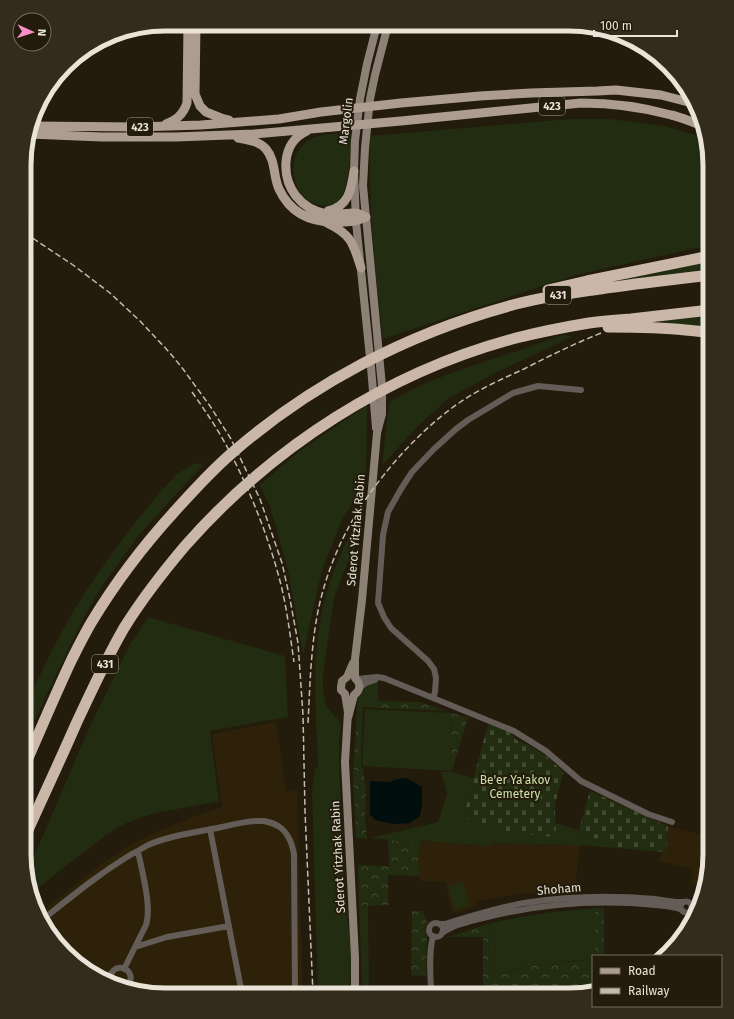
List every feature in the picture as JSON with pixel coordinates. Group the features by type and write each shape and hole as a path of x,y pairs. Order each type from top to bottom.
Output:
{"highway":[{"path":"477,315 541,292 703,257"},
{"name":"431","path":"31,751 66,673 90,625 124,573 158,530 204,480 244,443 273,420 351,370 378,356 428,333 477,315 511,305 552,296 703,276"},
{"name":"431","path":"31,824 105,663 124,628 162,573 202,528 239,491 277,459 317,430 364,400 415,375 461,356 516,338 567,327 703,311"},
{"path":"567,327 649,327 703,332"}],"main road":[{"path":"159,127 178,118 183,113 187,103 188,31"},
{"path":"196,31 195,94 197,100 206,112 228,120 248,121"},
{"path":"372,31 373,40"},
{"name":"Margolin","path":"356,217 354,171 355,141 363,80 375,31"},
{"name":"Margolin","path":"366,217 363,180 366,128 375,75 386,31"},
{"name":"423","path":"37,126 159,127 279,119 321,112 480,96 610,90 634,92 691,110"},
{"path":"634,92 661,95 686,102"},
{"name":"423","path":"35,134 139,137 215,136 322,129 582,103 636,107 665,113 696,123"},
{"path":"310,130 300,134 294,140 286,156 286,170 289,185 296,197 307,206 327,214 366,217"},
{"path":"215,136 246,139 262,145 272,158 278,187 287,201 292,207 306,217 336,227 346,235 355,250 361,268"},
{"path":"320,212 327,212 337,208 346,201 354,171"},
{"path":"324,222 356,217"},
{"name":"Sderot Yitzhak Rabin","path":"356,217 377,433"},
{"name":"Sderot Yitzhak Rabin","path":"348,718 354,695 357,693 359,688 356,679 356,653 377,433 382,414 382,386 366,217"},
{"name":"Sderot Yitzhak Rabin","path":"355,988 355,958 345,762 348,706 345,694 341,690 341,687 342,681 352,667 356,653"},
{"path":"346,677 356,679"},
{"path":"345,694 354,695"}],"street":[{"path":"433,698 436,678 434,669 418,652 391,628 378,604 383,535 388,512 412,472 434,449 468,420 514,394 538,386 581,390"},
{"path":"356,679 377,677 384,678 514,731 546,751 581,781 657,818 672,822"},
{"path":"359,688 371,681 384,678"},
{"path":"47,916 117,863 148,845 169,838 210,829 250,822 264,821 271,823 278,826 288,836 292,844 294,854 295,988"},
{"path":"210,829 241,988"},
{"path":"124,969 148,918 148,902 138,851"},
{"name":"Shoham","path":"439,924 445,924 494,910 564,898 603,896 644,898 689,903"},
{"name":"Shoham","path":"442,932 465,923 497,914 557,904 593,902 643,904 688,911"},
{"path":"689,903 691,907 688,911 680,906 689,903"},
{"path":"434,923 439,924 442,928 442,932 438,937 433,936 429,932 430,927 434,923"},
{"path":"135,947 168,937 229,926"},
{"path":"431,988 430,952 433,936"},
{"path":"110,976 111,972 117,968 124,969 131,977 130,983"}],"shaded area":[{"path":"276,722 286,792 297,790 302,988 165,988 148,987 114,978 98,970 70,949 54,928 44,910 98,866 132,844 177,823 222,807 212,734"},
{"path":"406,778 422,787 422,806 420,816 410,823 393,824 375,820 370,814 370,781 390,782 397,779"},
{"path":"668,826 703,835 703,862 699,885 690,884 693,869 659,861 662,851 666,851"},
{"path":"422,841 490,846 491,843 580,845 575,890 518,894 477,901 475,907 457,913 452,911 445,882 421,881 419,876 418,856"}],"green space":[{"path":"569,119 610,119 665,126 699,136 703,157 703,247 576,275 383,339 371,212 370,136"},
{"path":"352,133 350,159 343,195 339,201 331,205 325,206 313,203 303,196 297,186 294,175 294,164 297,153 304,143 315,137 328,134"},
{"path":"703,261 703,272 622,283 622,277"},
{"path":"703,315 703,328 662,325 661,319"},
{"path":"565,334 572,337 495,373 449,398 414,430 382,466 389,402 416,387 444,376"},
{"path":"367,405 366,482 342,520 322,570 303,655 288,570 270,507 260,485 298,452"},
{"path":"201,463 202,467 139,535 102,586 83,619 31,728 31,694 72,613 98,573 134,524 177,474 193,464"},
{"path":"363,508 359,539 347,564 334,598 323,674 323,689 326,706 341,723 339,771 346,904 351,951 350,988 318,988 312,790 315,769 318,767 315,702 316,659 321,616 326,595 342,551"},
{"path":"148,617 285,656 288,717 210,731 219,801 151,814 124,824 106,835 36,889 31,863 90,726 129,646"},
{"path":"359,677 379,682 378,708 363,707 362,725 356,725"},
{"path":"378,701 419,702 448,711 378,708"},
{"path":"365,709 452,713 450,771 362,766"},
{"path":"452,713 468,718 452,770 450,771"},
{"name":"Be'er Ya'akov Cemetery","path":"488,724 511,732 516,740 525,743 545,755 561,769 563,773 556,800 555,813 556,837 497,832 497,824 483,824 479,827 475,826 472,819 463,818"},
{"path":"356,725 362,725 361,767 363,768 366,790 365,817 367,839 356,838 353,778"},
{"path":"441,772 453,772 474,778 463,817 483,823 497,824 497,832 555,823 579,830 578,833 615,844 616,848 580,845 491,843 491,846 422,841 421,843 370,838 438,822 447,794"},
{"name":"Be'er Ya'akov Cemetery","path":"590,791 668,826 666,852 616,848 615,844 578,833"},
{"path":"388,840 421,843 418,856 419,876 388,875 388,905 359,906 358,865 389,866"},
{"path":"463,882 469,906 455,910 448,886"},
{"path":"359,906 368,906 369,987 362,987"},
{"path":"595,908 595,955 592,955 592,960 569,961 530,966 489,976 488,924 515,918 568,910"},
{"path":"595,908 604,908 604,955 595,955"},
{"path":"412,911 422,911 427,922 425,929 427,936 426,975 411,976"},
{"path":"488,924 489,976 531,966 592,960 592,986 577,988 483,988 483,937 448,937"}],"railway":[{"path":"31,237 73,265 110,293 140,321 170,353 210,406 231,439 260,499 282,563 298,643 303,715 305,811 313,988"},
{"path":"308,723 313,647 320,602 333,561 341,543 350,525 372,490 413,442 435,421 459,403 491,384 601,333"},
{"path":"192,392 225,443 249,493 263,528 282,591 294,662"}]}
